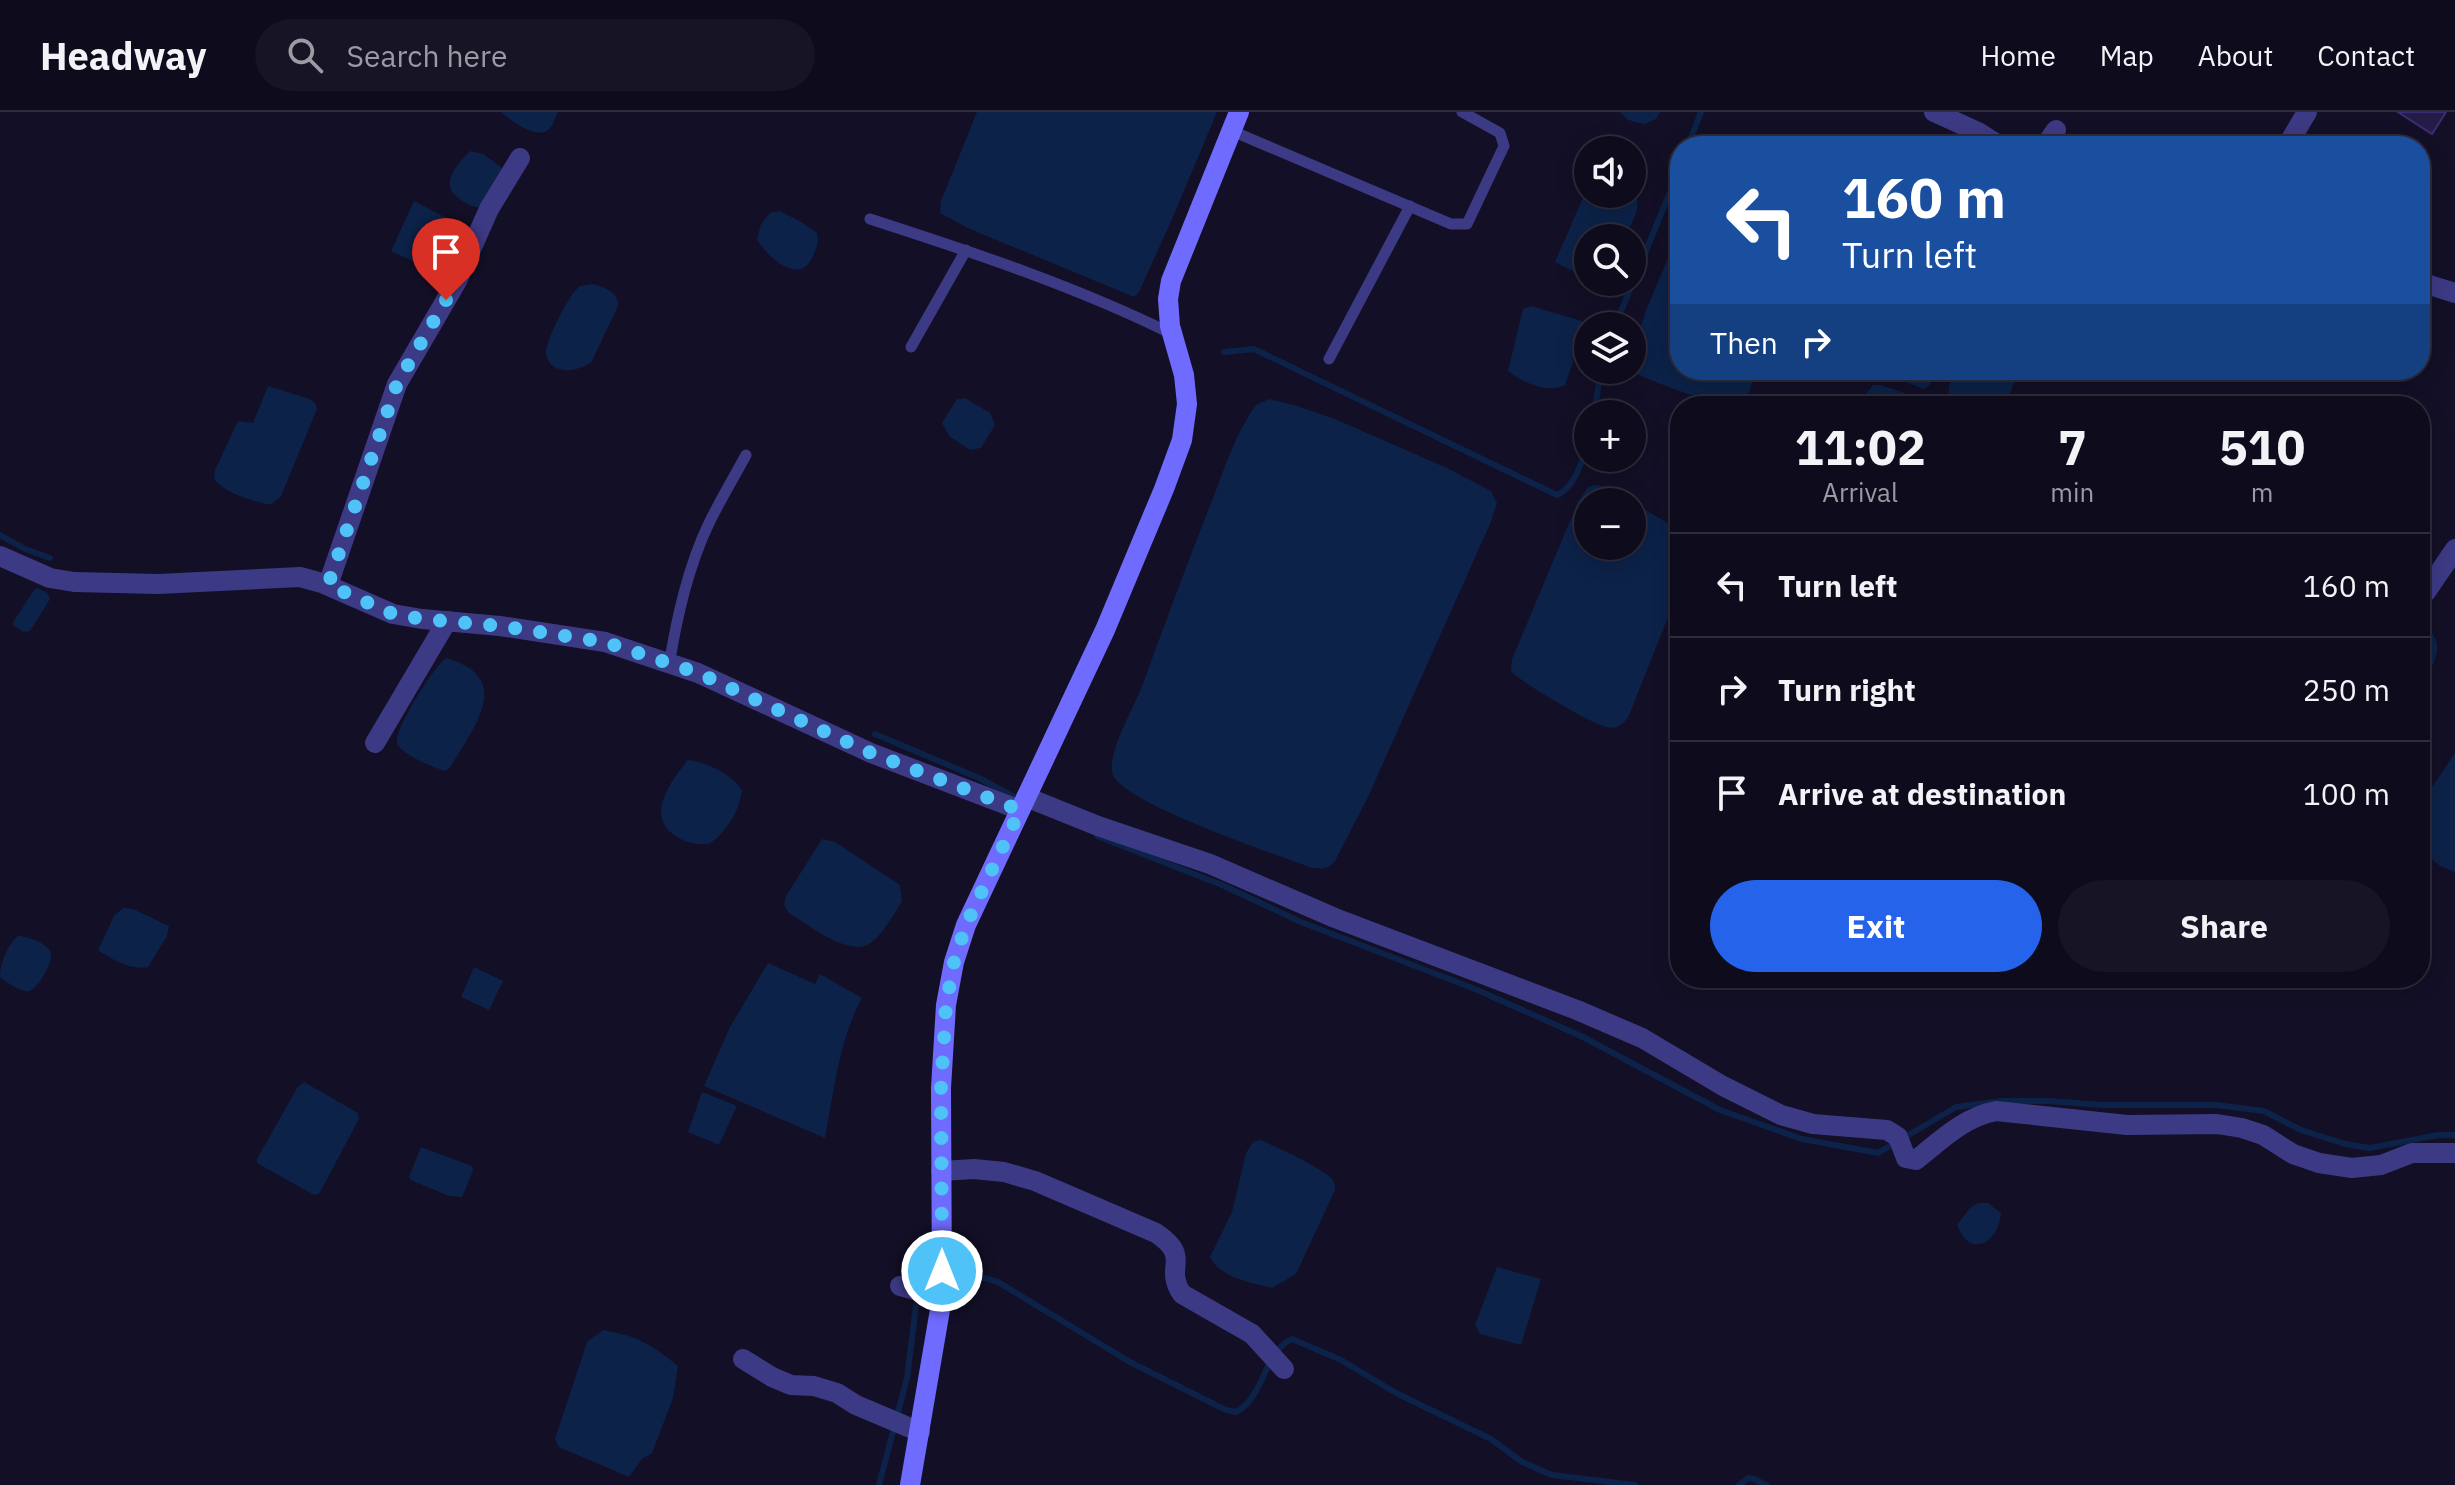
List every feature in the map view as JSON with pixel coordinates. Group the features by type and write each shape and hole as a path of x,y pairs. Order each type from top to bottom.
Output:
{"main road":[{"path":"910,1485 925,1292 942,1252 941,1088 946,1005 954,962 966,925 1105,630 1182,440 1187,404 1168,299 1171,281 1236,121"}],"street":[{"path":"1934,112 1984,136"},
{"path":"2293,136 2307,112"},
{"path":"328,585 397,384 457,281 489,209 520,158"},
{"path":"2430,285 2455,293"},
{"path":"2430,586 2455,549"},
{"path":"0,556 50,578 74,582 158,584 300,577 328,585 393,614 605,642 698,673 871,753 1224,870 1335,918 1577,1010 1642,1038 1723,1086 1781,1115 1813,1124 1887,1130 1898,1137 1906,1158 1916,1160 1952,1130 1981,1114 1996,1111 2104,1123 2217,1124 2242,1128 2263,1135 2293,1154 2319,1163 2352,1168 2381,1165 2412,1153 2455,1153"},
{"path":"375,743 447,621"},
{"path":"941,1171 974,1169 1004,1172 1035,1181 1156,1233 1176,1250 1175,1284 1182,1294 1252,1334 1284,1369"},
{"path":"743,1359 791,1385 814,1386 837,1393 856,1405 913,1430"}],"lane":[{"path":"1236,121 1410,206 1451,224 1467,224 1504,146 1500,133 1462,112"},
{"path":"1329,359 1410,206"},
{"path":"870,219 966,250 1173,334"},
{"path":"911,347 966,250"},
{"path":"669,665 684,594 709,523 746,455"}],"water":[{"path":"501,112 558,112 550,128 537,133 523,128"},
{"path":"977,112 1217,112 1173,217 1134,297 970,229 940,213 941,201"},
{"path":"1620,112 1660,112 1656,119 1644,124 1628,120"},
{"path":"470,151 483,154 502,170 480,207 466,203 451,188 454,170"},
{"path":"414,201 454,222 429,269 391,251"},
{"path":"1578,208 1637,208 1631,224 1574,224 1574,272 1555,262"},
{"path":"780,211 817,233 812,258 799,269 791,269 775,260 757,239 761,224 770,213"},
{"path":"1670,254 1670,380 1753,380 1748,396 1697,396 1646,378 1646,310"},
{"path":"593,284 613,294 618,306 592,361 573,370 559,369 548,361 549,339 576,290 580,286"},
{"path":"1531,306 1574,319 1574,359 1565,385 1543,387 1528,383 1508,371 1523,309"},
{"path":"1900,380 1932,380 1924,389"},
{"path":"1952,380 2015,380 2009,396 1949,396"},
{"path":"1873,385 1881,385 1913,396 1865,396"},
{"path":"268,386 310,399 317,409 281,496 272,504 238,495 214,479 215,470 238,421 253,423"},
{"path":"965,398 990,413 995,425 981,448 970,450 949,436 942,423 957,399"},
{"path":"1269,399 1335,419 1447,468 1491,491 1497,503 1367,799 1335,861 1322,869 1237,841 1147,802 1126,789 1114,777 1112,769 1121,732 1142,686 1232,450 1256,405"},
{"path":"1646,510 1670,524 1670,612 1628,718 1619,726 1604,726 1545,695 1511,672 1512,659 1574,512 1574,560 1646,560"},
{"path":"38,588 50,599 30,631 23,632 13,622"},
{"path":"2430,631 2437,646 2430,670"},
{"path":"446,658 467,667 479,678 484,691 483,706 477,721 450,768 445,771 411,756 397,743 416,699 432,673"},
{"path":"2455,753 2455,872 2430,858 2430,790"},
{"path":"688,760 718,770 742,790 731,820 709,844 692,843 677,837 662,820 663,799"},
{"path":"822,839 835,842 900,885 902,901 882,931 867,945 848,946 837,942 788,912 784,905 786,896"},
{"path":"123,908 133,909 169,926 167,936 148,967 129,966 98,950 114,916"},
{"path":"18,936 42,943 51,953 44,975 29,991 17,988 0,977 5,955"},
{"path":"768,963 815,984 820,974 862,998 843,1048 825,1138 704,1086 730,1027"},
{"path":"474,967 503,981 489,1010 461,997"},
{"path":"304,1082 358,1113 359,1119 319,1194 314,1195 257,1163 297,1088"},
{"path":"702,1092 737,1106 719,1145 688,1132"},
{"path":"1261,1140 1317,1168 1331,1178 1335,1187 1296,1274 1272,1288 1229,1275 1210,1257 1232,1212 1246,1153 1253,1142"},
{"path":"421,1147 472,1166 473,1171 462,1197 449,1196 411,1180 409,1177"},
{"path":"1978,1203 1988,1203 2001,1213 1990,1239 1976,1244 1963,1236 1957,1225"},
{"path":"1497,1267 1541,1279 1521,1345 1480,1334 1475,1325"},
{"path":"603,1330 644,1342 678,1366 673,1398 652,1453 642,1459 629,1477 559,1447 555,1439 587,1342"}],"building":[{"path":"2398,112 2446,112 2432,134"}],"waterway":[{"path":"1692,136 1701,112"},
{"path":"1621,312 1670,192"},
{"path":"1224,352 1254,349 1557,495 1577,472"},
{"path":"1596,400 1599,384"},
{"path":"0,535 50,558"},
{"path":"875,734 979,778 1018,799"},
{"path":"1097,836 1222,885 1301,922 1475,989 1581,1036 1720,1110 1802,1139 1878,1153 1956,1107 2002,1101 2216,1105 2264,1111 2301,1130 2345,1144 2370,1148 2438,1135 2455,1135"},
{"path":"919,1286 921,1269 964,1272 998,1282 1130,1362 1226,1410 1236,1412 1253,1396 1275,1354 1292,1339 1341,1360 1396,1393 1491,1439 1522,1462 1552,1475 1635,1485"},
{"path":"879,1485 907,1378 917,1297"},
{"path":"1739,1485 1748,1478 1766,1485"}],"route":[{"path":"446,300 397,384 328,585 393,614 605,642 698,673 871,753 1020,810 966,925 954,962 946,1005 941,1088 942,1271"}]}
